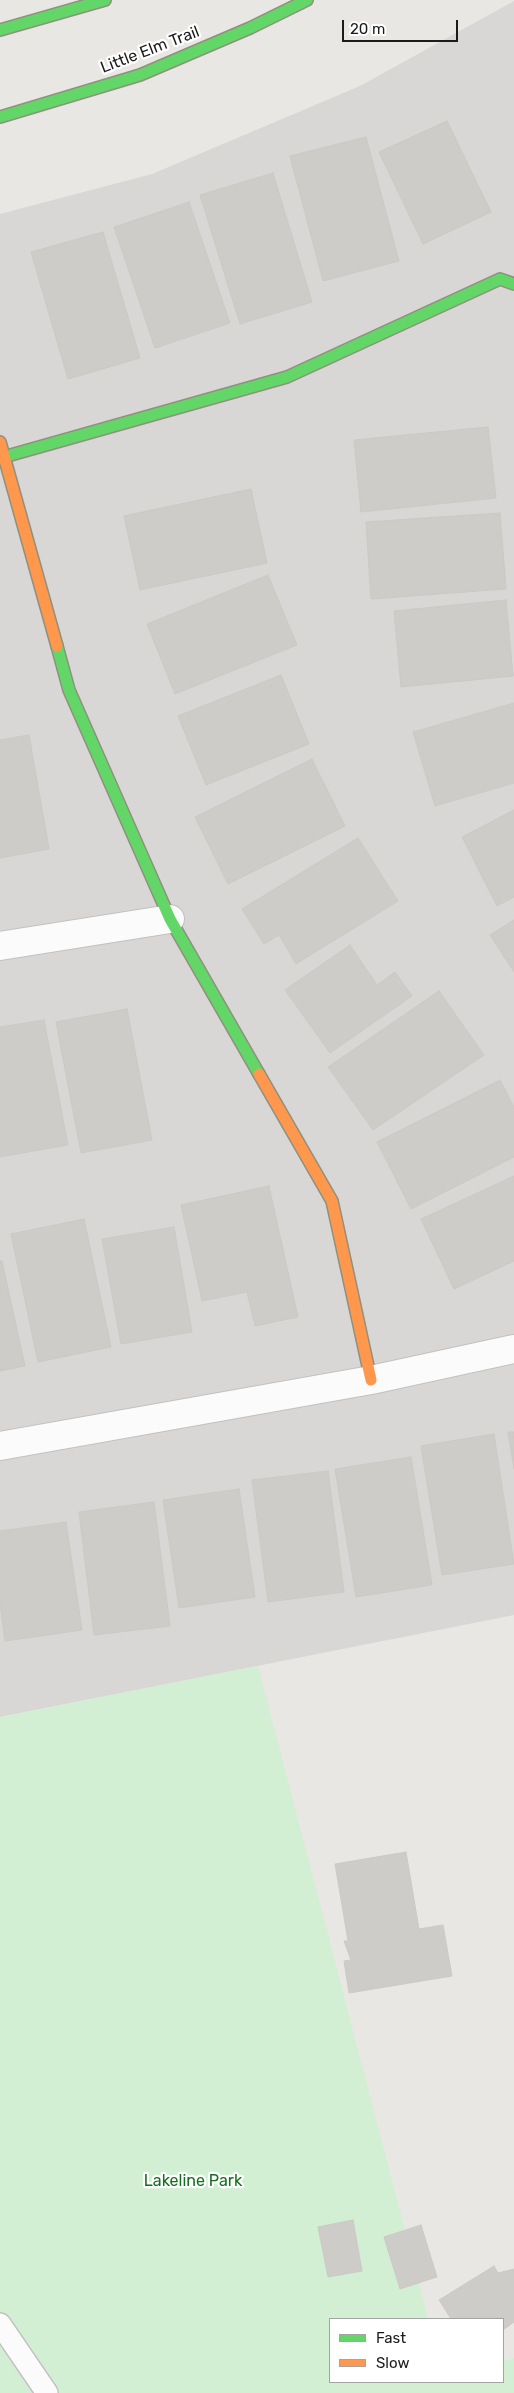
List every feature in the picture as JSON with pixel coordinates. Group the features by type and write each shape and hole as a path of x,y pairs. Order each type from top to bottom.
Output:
{"street":[{"path":"0,30 106,0"},
{"name":"Little Elm Trail","path":"0,117 140,76 250,28 307,0"},
{"path":"2,458 287,376 500,280 514,284"},
{"path":"0,442 2,458 69,690 170,919 332,1200 371,1380"},
{"path":"0,946 170,919"},
{"path":"0,1446 371,1380 514,1349"}],"lane":[{"path":"0,2324 47,2393"}],"shaded area":[{"path":"514,1 514,1615 0,1717 0,214 152,174 360,86"}],"green space":[{"name":"Lakeline Park","path":"258,1666 428,2318 329,2318 329,2383 504,2383 504,2361 514,2358 514,2393 0,2393 0,1717"}],"building":[{"path":"447,121 491,212 423,244 379,152"},
{"path":"366,137 399,261 323,281 290,156"},
{"path":"273,173 312,302 240,324 200,195"},
{"path":"189,202 230,323 155,348 114,227"},
{"path":"103,232 140,358 68,379 31,252"},
{"path":"488,427 496,498 361,512 354,440"},
{"path":"251,489 267,563 140,590 124,516"},
{"path":"500,513 506,589 371,599 366,522"},
{"path":"268,575 297,645 175,694 147,624"},
{"path":"506,600 513,676 401,687 394,611"},
{"path":"281,675 309,744 206,785 178,716"},
{"path":"514,703 514,783 435,806 413,732"},
{"path":"29,735 49,849 0,858 0,740"},
{"path":"312,759 345,826 228,884 195,817"},
{"path":"514,810 514,897 497,906 462,837"},
{"path":"358,838 398,901 296,964 279,935 264,944 242,909"},
{"path":"514,920 514,972 490,935"},
{"path":"350,945 377,985 395,972 412,996 330,1053 285,990"},
{"path":"439,991 484,1055 373,1130 328,1067"},
{"path":"127,1009 152,1140 81,1153 56,1022"},
{"path":"44,1020 68,1145 0,1157 0,1027"},
{"path":"500,1080 514,1107 514,1157 411,1209 377,1142"},
{"path":"514,1176 514,1261 454,1289 421,1219"},
{"path":"269,1186 298,1317 255,1326 247,1292 202,1301 181,1205"},
{"path":"84,1219 111,1347 38,1362 11,1234"},
{"path":"174,1227 192,1332 121,1344 102,1239"},
{"path":"0,1261 2,1261 25,1366 0,1371"},
{"path":"508,1432 514,1432 514,1469"},
{"path":"494,1434 514,1564 442,1575 421,1446"},
{"path":"411,1457 432,1585 356,1597 335,1469"},
{"path":"328,1471 344,1592 268,1602 252,1480"},
{"path":"239,1489 255,1597 179,1608 163,1500"},
{"path":"154,1502 170,1626 94,1635 79,1512"},
{"path":"66,1522 82,1630 5,1641 0,1604 0,1531"},
{"path":"406,1852 419,1929 443,1925 452,1976 349,1993 344,1961 351,1960 344,1941 348,1941 335,1864"},
{"path":"353,2220 362,2271 328,2277 318,2227"},
{"path":"421,2225 437,2277 400,2289 384,2237"},
{"path":"494,2266 498,2273 514,2269 514,2322 504,2329 504,2318 450,2318 439,2300"}],"traffic: fast":[{"path":"0,30 105,0"},
{"path":"0,117 140,75 250,28 307,0"},
{"path":"0,458 287,377 500,279 514,284"},
{"path":"57,646 69,690 170,919 259,1074"}],"traffic: slow":[{"path":"0,442 57,646"},
{"path":"259,1074 332,1201 371,1380"}]}
